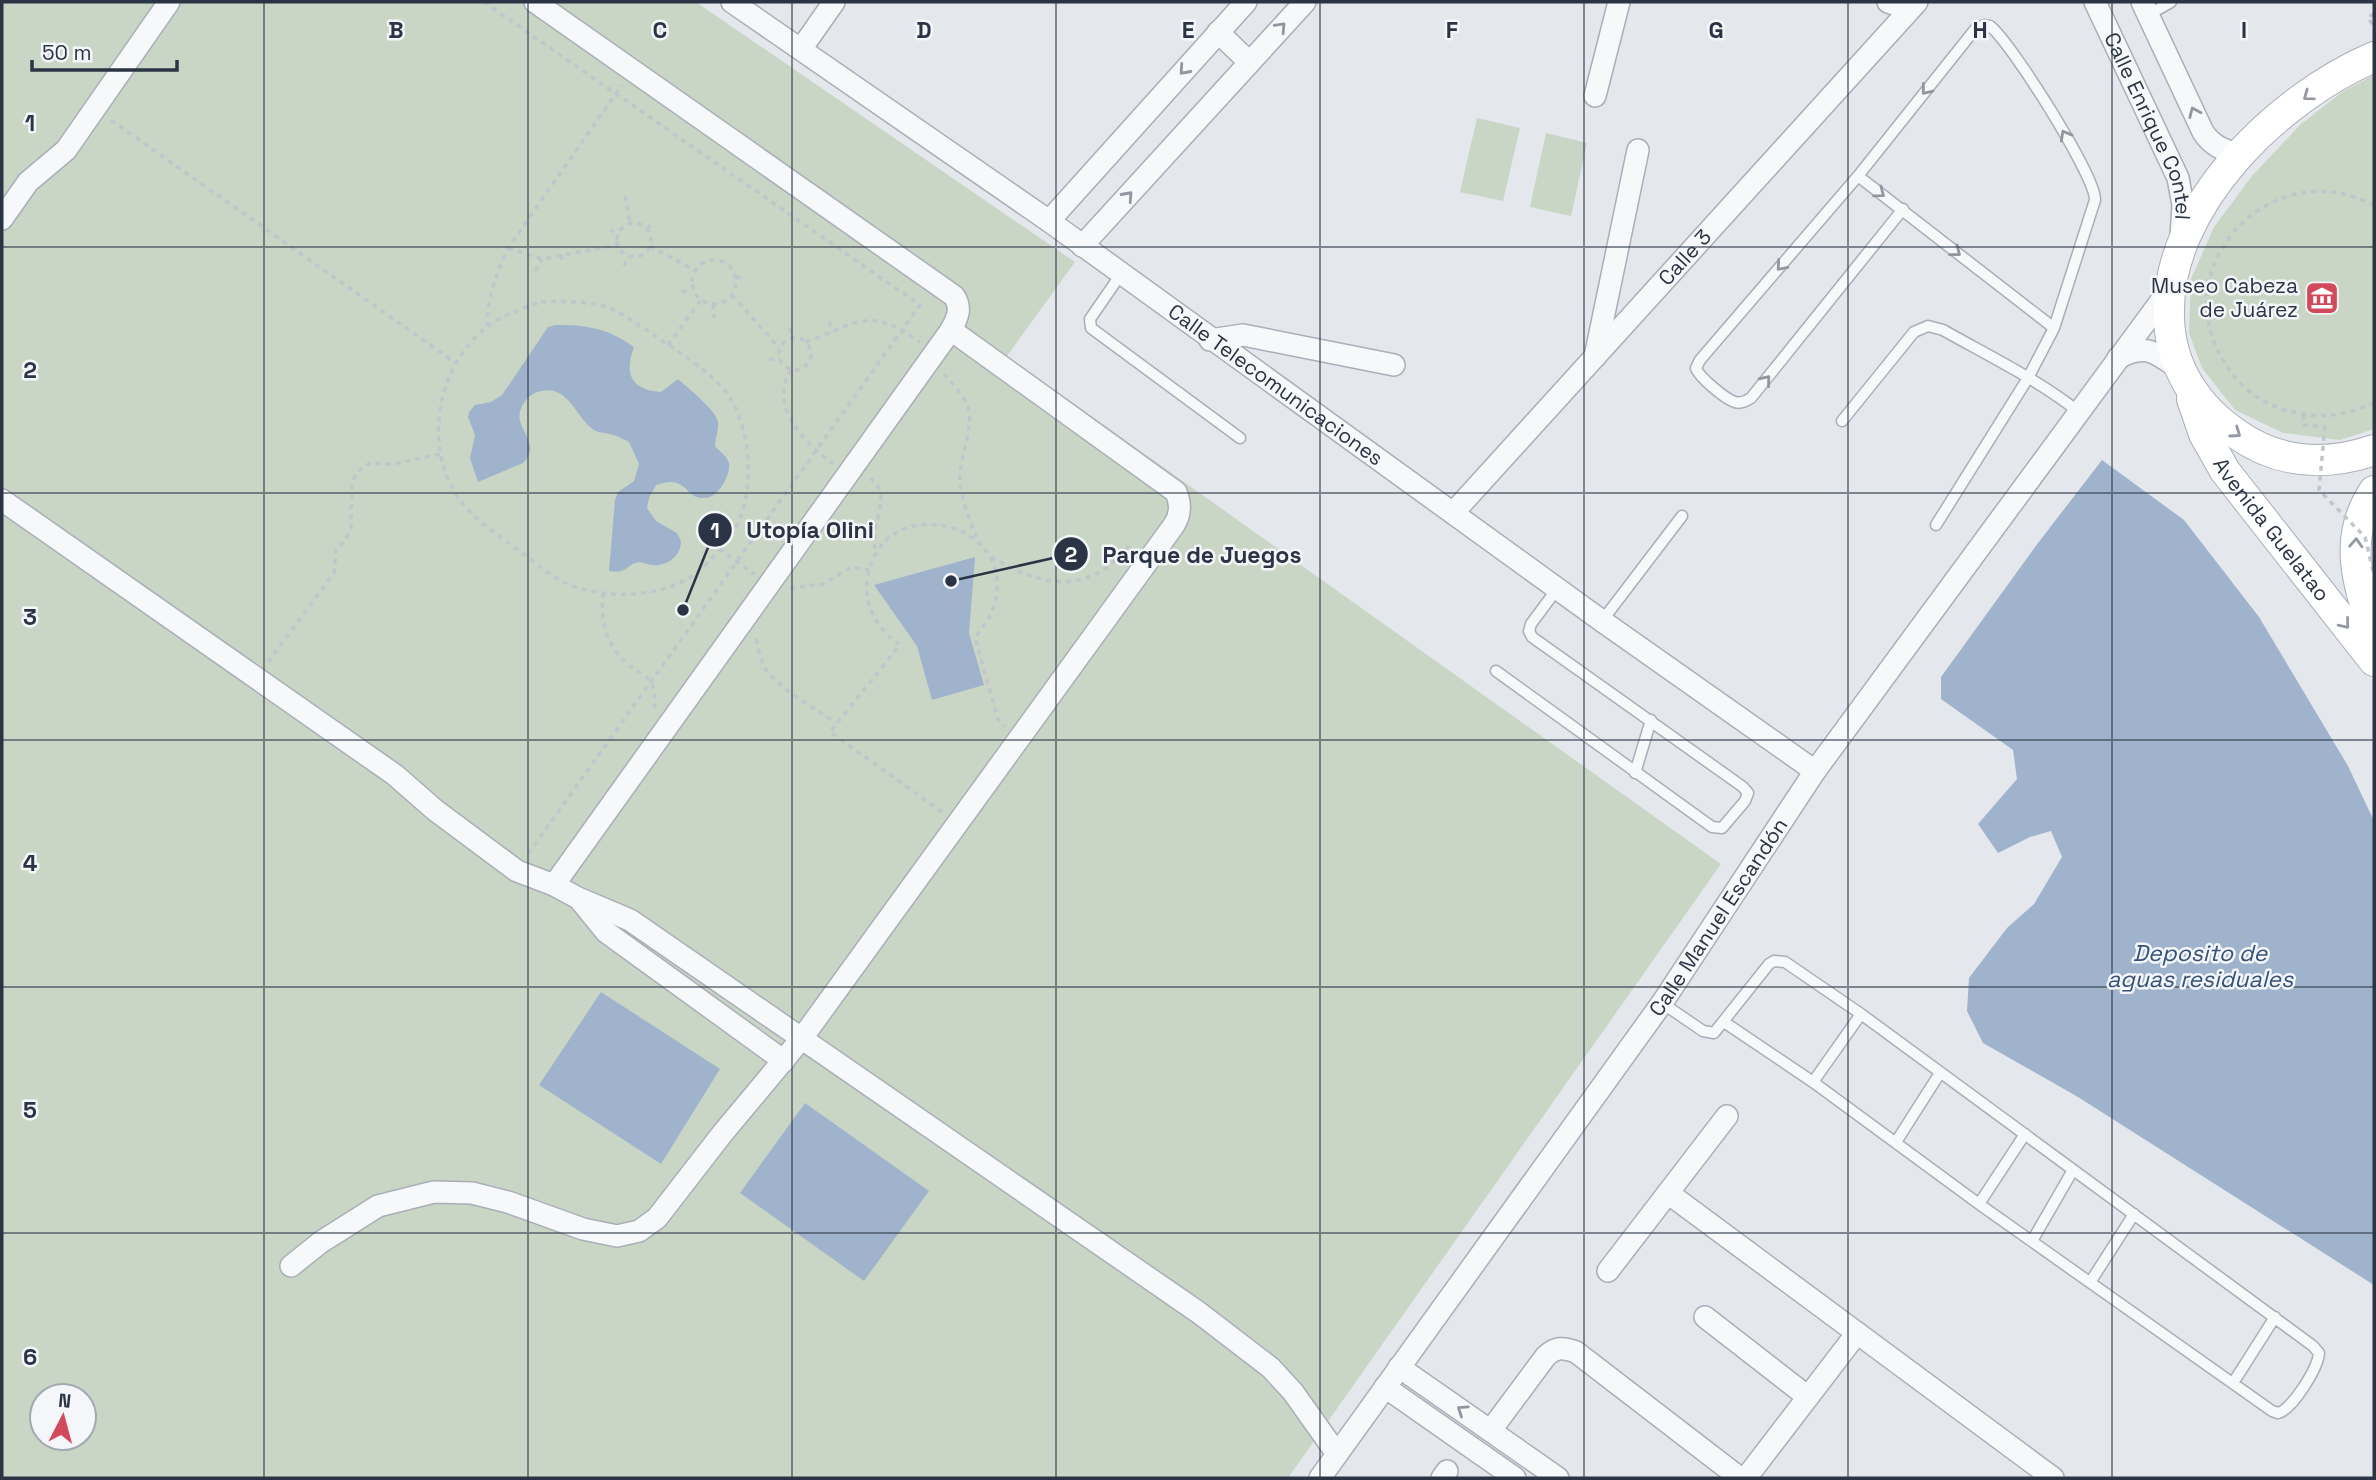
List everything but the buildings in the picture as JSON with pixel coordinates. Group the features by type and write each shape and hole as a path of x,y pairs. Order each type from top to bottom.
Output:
{"main road":[{"name":"Avenida Guelatao","path":"2374,57 2345,71 2306,96 2241,154 2211,190 2198,211 2178,255 2169,289 2169,327 2204,434 2225,471 2374,661"},
{"path":"2183,376 2200,402 2228,429 2274,454 2319,461 2374,450"},
{"name":"Avenida Guelatao","path":"2374,491 2363,510 2355,540 2358,579 2374,633"}],"street":[{"path":"2,219 28,182 66,150 169,2"},
{"path":"536,2 954,296 959,304 958,315 951,330 933,356 554,884"},
{"name":"Calle Telecomunicaciones","path":"733,2 1049,222 1557,589 1815,771"},
{"path":"801,49 834,2"},
{"path":"1049,222 1247,2"},
{"path":"1082,246 1304,2"},
{"path":"1595,96 1619,2"},
{"path":"1888,2 1914,6"},
{"name":"Calle Enrique Contel","path":"2095,2 2178,178 2183,222 2178,255"},
{"name":"Calle 3","path":"1452,513 1914,6"},
{"name":"Calle Enrique Contel","path":"2145,8 2203,132 2215,146 2241,154"},
{"path":"1218,33 1249,62"},
{"path":"1595,357 1638,150"},
{"name":"Calle Manuel Escandón","path":"1320,1478 1662,1003 1815,771 2118,358 2147,323 2169,289"},
{"path":"291,1266 321,1242 378,1206 434,1192 472,1194 508,1202 583,1229 617,1236 639,1231 657,1218 722,1133 802,1038 1148,562 1178,519 1180,500 1176,492 951,330"},
{"path":"1210,340 1242,335 1394,365"},
{"path":"2118,358 2132,351 2149,351 2183,376"},
{"path":"2,500 395,775 435,810 517,871 554,884 578,898 630,920 1242,1344 1271,1368 1293,1392 1337,1454"},
{"path":"578,898 606,932 784,1061"},
{"path":"1608,1271 1727,1116"},
{"path":"1668,1193 2053,1478"},
{"path":"1705,1317 1808,1397"},
{"path":"1746,1478 1857,1333"},
{"path":"1492,1430 1546,1356 1558,1348 1567,1349 1576,1352 1740,1478"},
{"path":"1399,1367 1558,1478"},
{"path":"1385,1387 1515,1478"}],"lane":[{"path":"2145,8 2171,2"},
{"path":"1903,209 1751,398 1733,402 1699,375 1696,368 1858,176 1976,28 1985,24 1995,29 2058,124 2093,187 2095,196 2054,328 2028,378 1936,525"},
{"path":"1858,176 2054,328"},
{"path":"1121,274 1090,319 1091,328 1240,438"},
{"path":"1842,421 1914,332 1928,326 1943,330 2028,378 2060,397 2080,413"},
{"path":"1602,621 1682,516"},
{"path":"1496,671 1715,829 1725,826 1748,798 1743,787 1532,637 1531,624 1557,589"},
{"path":"1635,773 1651,720"},
{"path":"1662,1003 1708,1033 1718,1029 1769,964 1779,960 1861,1014 2275,1317 2317,1349 2317,1364 2284,1412 2272,1411 1979,1204 1813,1082 1724,1022"},
{"path":"1813,1082 1861,1014"},
{"path":"1896,1142 1940,1073"},
{"path":"1979,1204 2025,1134"},
{"path":"2032,1241 2073,1170"},
{"path":"2091,1281 2134,1214"},
{"path":"2233,1383 2275,1317"}],"path":[{"path":"484,2 920,306 517,871"},
{"path":"2374,14 2368,17 2374,28"},
{"path":"487,327 487,304 508,248 633,71"},
{"path":"95,108 456,363"},
{"path":"2374,205 2346,194 2328,191 2291,195 2273,201 2242,222 2229,235 2212,268 2208,286 2208,324 2221,359 2244,387 2259,399 2304,415 2331,416 2374,402"},
{"path":"625,196 630,223"},
{"path":"647,229 653,222"},
{"path":"630,223 647,229 651,237 650,246 645,253 637,257 621,252 617,245 617,235 622,227 630,223"},
{"path":"610,229 617,235"},
{"path":"508,248 542,259 617,245"},
{"path":"650,246 694,270"},
{"path":"561,255 563,264"},
{"path":"624,266 628,256"},
{"path":"535,271 542,259"},
{"path":"712,259 722,261 731,267 736,278 732,295 726,302 713,304 701,301 692,289 691,278 694,270 702,262 712,259"},
{"path":"736,278 745,276"},
{"path":"682,292 692,289"},
{"path":"732,295 779,348"},
{"path":"668,345 701,301"},
{"path":"541,302 575,302 603,306 617,311 668,345 718,384 733,405 743,432 748,472 744,510 738,524 698,571 667,587 631,594 582,589 558,578 476,518 461,503 447,477 442,454 439,426 441,400 456,363 487,327 523,308 541,302"},
{"path":"713,304 714,318"},
{"path":"806,342 858,321 886,323 902,330 933,356 962,397 968,410 960,482 964,504 979,542 995,571 997,588 989,620 975,638 998,719 1018,741"},
{"path":"829,322 833,332"},
{"path":"790,328 792,338"},
{"path":"799,338 806,342 811,350 811,358 807,366 791,370 783,365 779,348 784,342 799,338"},
{"path":"769,360 779,357"},
{"path":"791,370 787,376 785,403 804,440 816,451 879,486 881,499 875,531 875,556"},
{"path":"2304,415 2303,425 2325,426 2319,490 2365,537 2374,575"},
{"path":"256,678 334,573 336,549 345,541 351,528 352,482 358,471 370,463 393,464 442,454"},
{"path":"959,824 830,732 900,645 885,632 872,614 867,592 869,570 884,544 895,534 923,523 953,526 979,542"},
{"path":"989,556 1026,576 1068,582 1095,575 1107,568 1128,547 1148,562"},
{"path":"719,549 769,584 799,588 823,584 852,566 869,570"},
{"path":"603,593 603,624 609,641 624,661 652,683 655,692 652,720 665,729"},
{"path":"756,631 760,656 769,674 836,723"}],"green space":[{"path":"2,2 696,2 1075,262 1007,356 1721,864 1288,1478 2,1478"},
{"path":"2374,75 2374,429 2340,440 2283,433 2235,410 2202,368 2189,333 2191,279 2214,227 2252,176 2300,125 2342,92"},
{"path":"1477,118 1520,128 1503,201 1460,192"},
{"path":"1546,133 1587,143 1571,216 1530,207"}],"water":[{"path":"555,325 597,329 625,341 634,347 630,373 637,384 651,391 661,392 678,379 701,399 716,417 718,425 715,446 729,463 728,473 720,489 711,497 699,498 680,484 667,482 656,485 649,498 647,508 656,521 677,533 681,541 678,552 667,563 650,565 640,562 624,570 609,571 615,500 618,492 634,481 639,464 629,442 594,430 570,402 555,392 546,390 535,393 527,398 522,406 520,420 530,448 523,463 478,482 470,458 475,435 468,417 469,412 475,405 491,402 502,395 548,327"},
{"name":"Deposito de aguas residuales","path":"2102,460 2184,520 2259,617 2348,766 2374,821 2374,1285 2078,1097 1983,1043 1967,1011 1969,978 2007,928 2034,904 2062,857 2051,831 2030,837 1998,853 1978,824 2017,779 2013,750 1941,699 1941,677"},
{"path":"975,557 969,633 984,685 932,700 917,646 874,585"},
{"path":"601,992 720,1069 661,1164 539,1085"},
{"path":"805,1103 929,1191 864,1281 740,1193"}],"place":[{"name":"Museo Cabeza de Juárez","path":"2322,298"},
{"name":"Parque de Juegos","path":"951,581"},
{"name":"Utopía Olini","path":"683,610"}]}
